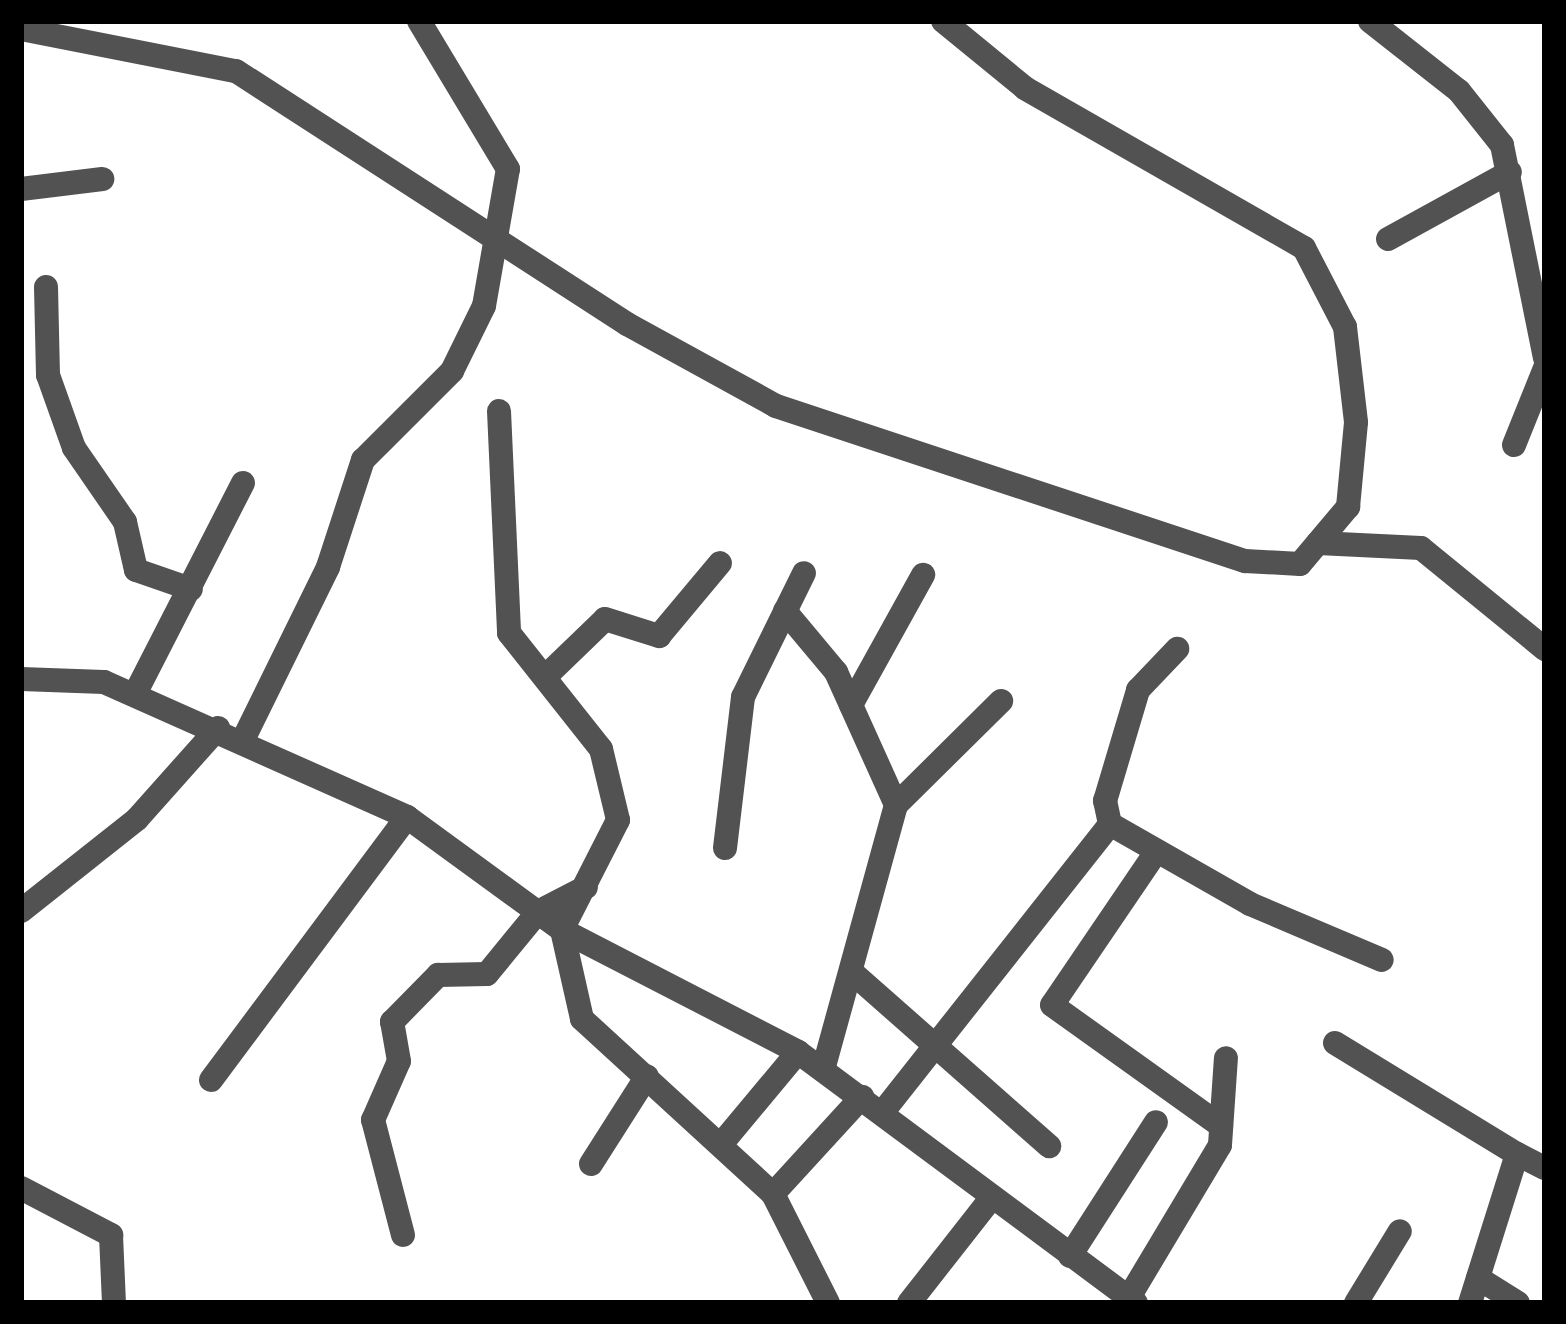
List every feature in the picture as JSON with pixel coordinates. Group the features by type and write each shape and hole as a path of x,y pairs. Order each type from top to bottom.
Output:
{"street":[{"path":"243,740 328,568 363,460 476,332 508,170 419,21"},
{"path":"21,29 236,71 495,233 627,324 776,406 1245,562 1300,564 1348,508 1356,422 1345,327 1304,248 1025,88 944,21"},
{"path":"1370,21 1486,117 1510,172 1545,358"},
{"path":"1388,239 1510,172"},
{"path":"21,189 102,179"},
{"path":"1518,219 1545,214"},
{"path":"46,287 48,375 74,448 125,522 136,570 191,590"},
{"path":"1514,445 1545,368"},
{"path":"500,411 509,633 601,749 615,794 613,844 562,930 582,1019 723,1142 773,1194 828,1303"},
{"path":"135,694 243,483"},
{"path":"1318,543 1420,548 1545,649"},
{"path":"545,677 605,619 659,636 720,563"},
{"path":"725,848 743,697 804,573"},
{"path":"851,705 922,575"},
{"path":"785,611 851,705 896,805"},
{"path":"773,1194 938,1042 1109,824 1106,801 1138,689 1177,649"},
{"path":"21,679 135,694 407,817 562,930 797,1052 1132,1301 1221,1126 1226,1058"},
{"path":"823,1070 855,975 896,805 1001,700"},
{"path":"21,910 137,819 218,728"},
{"path":"211,1080 407,817"},
{"path":"1109,824 1154,855 1382,960"},
{"path":"1154,855 1052,1005 1221,1126"},
{"path":"403,1235 373,1120 399,1061 392,1022 438,975 487,974 538,912 588,886"},
{"path":"855,975 938,1042 1049,1146"},
{"path":"1335,1043 1545,1168"},
{"path":"723,1142 797,1052"},
{"path":"591,1164 647,1076"},
{"path":"1070,1256 1156,1122"},
{"path":"1517,1154 1474,1291 1518,1303"},
{"path":"21,1188 111,1234 114,1303"},
{"path":"909,1303 992,1197"},
{"path":"1355,1303 1400,1231"}]}
